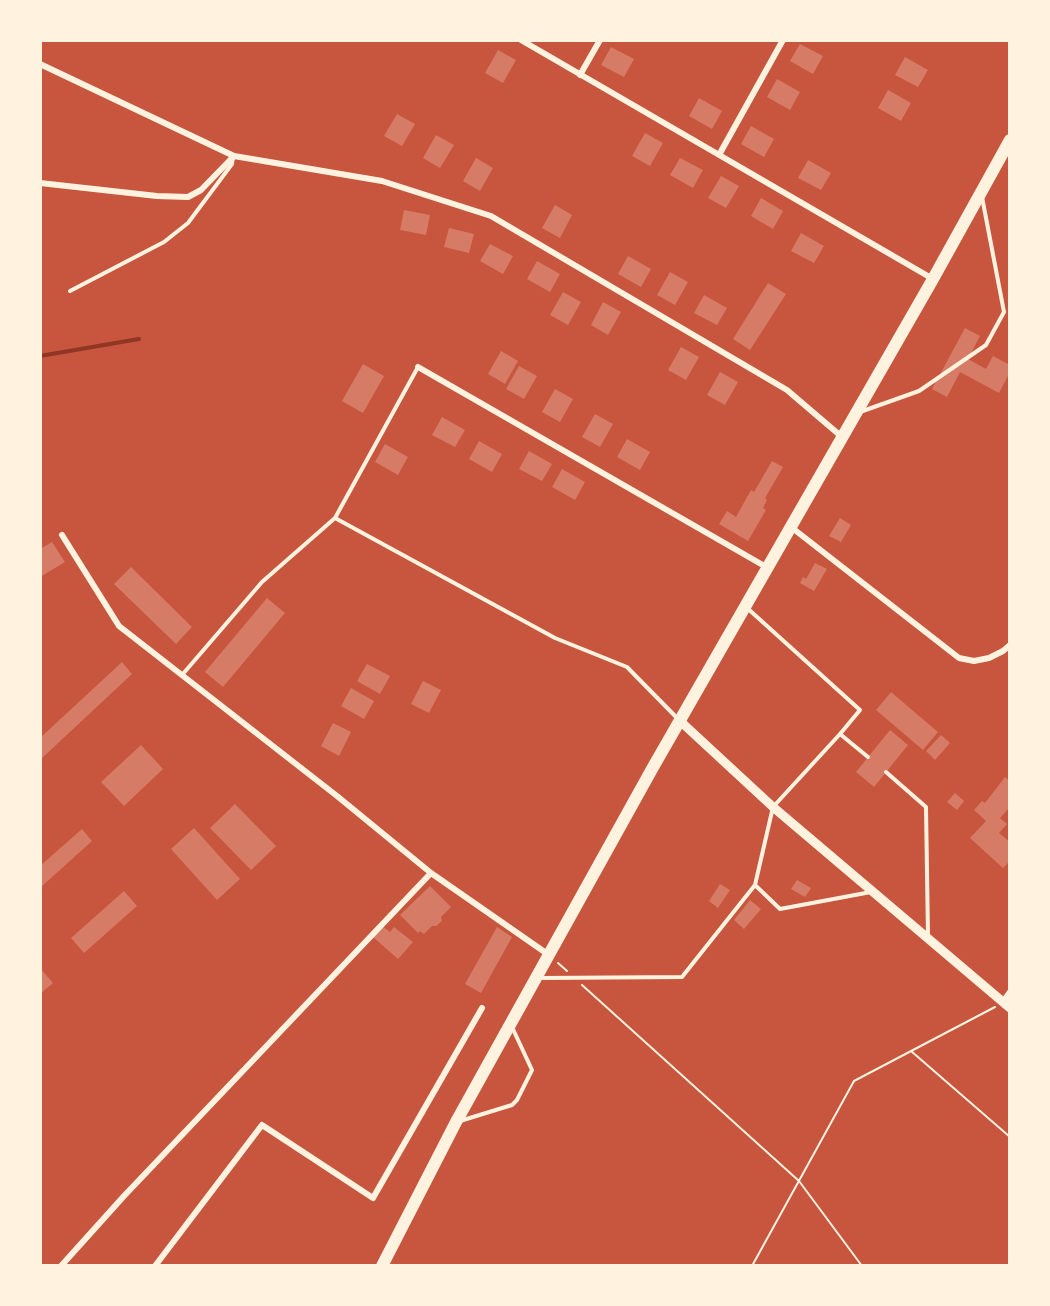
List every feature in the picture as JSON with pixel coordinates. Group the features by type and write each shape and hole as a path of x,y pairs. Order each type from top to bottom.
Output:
{"highway":[{"path":"384,1265 456,1122 679,720 746,607 1010,140"}],"street":[{"path":"521,40 933,279"},
{"path":"580,75 600,40"},
{"path":"719,155 783,40"},
{"path":"40,64 234,156 382,182 491,216 787,390 842,438"},
{"path":"40,183 157,196 188,196 201,190 234,156"},
{"path":"417,366 768,568"},
{"path":"791,527 959,658 974,661 989,658 1010,645"},
{"path":"62,535 119,626 337,796 430,873 549,955"},
{"path":"679,720 773,807 1006,1005 1010,992"},
{"path":"61,1266 124,1196 430,873"},
{"path":"155,1266 262,1125 373,1198 482,1008"}],"lane":[{"path":"70,291 164,242 188,223 232,164 234,156"},
{"path":"856,414 919,391 986,345 1004,312 981,190"},
{"path":"182,675 262,582 335,518 417,366"},
{"path":"335,518 555,638 627,667 679,720"},
{"path":"536,978 682,977 755,885 773,807 860,710 746,607"},
{"path":"840,734 868,757"},
{"path":"886,772 926,807 928,940"},
{"path":"755,885 780,909 871,892"},
{"path":"456,1122 512,1105 517,1100 532,1070 510,1024"}],"path":[{"path":"549,955 799,1181 862,1266"},
{"path":"752,1266 854,1081 1006,1005"},
{"path":"911,1051 1010,1137"}],"building":[{"path":"800,44 823,56 813,74 790,61"},
{"path":"611,47 634,59 624,77 601,65"},
{"path":"498,50 516,60 503,83 485,73"},
{"path":"905,57 928,70 918,87 895,75"},
{"path":"777,79 800,92 790,110 767,97"},
{"path":"888,90 911,103 901,121 878,108"},
{"path":"699,98 722,111 712,129 689,116"},
{"path":"397,114 415,124 402,146 384,136"},
{"path":"751,126 774,139 764,157 741,144"},
{"path":"645,133 663,143 650,166 632,156"},
{"path":"436,135 454,145 440,168 423,158"},
{"path":"476,158 493,168 480,191 463,181"},
{"path":"680,158 703,170 693,188 670,175"},
{"path":"808,160 831,173 821,190 798,178"},
{"path":"721,176 739,186 726,208 708,198"},
{"path":"761,198 783,211 773,229 751,216"},
{"path":"555,205 572,215 560,238 542,228"},
{"path":"404,210 430,215 426,235 400,230"},
{"path":"449,228 474,234 469,253 444,247"},
{"path":"801,233 824,246 814,263 791,251"},
{"path":"490,244 513,256 503,274 480,261"},
{"path":"628,256 651,269 641,287 618,274"},
{"path":"537,261 560,274 550,292 527,279"},
{"path":"670,272 688,282 675,305 657,295"},
{"path":"768,283 786,294 750,350 733,339"},
{"path":"563,292 581,302 568,325 550,315"},
{"path":"704,295 727,308 717,325 694,313"},
{"path":"603,302 621,312 608,335 591,325"},
{"path":"965,328 980,336 968,359 986,369 993,356 1010,365 1010,372 999,393 960,372 947,397 932,389"},
{"path":"681,347 699,357 686,380 668,370"},
{"path":"501,351 518,361 505,384 488,374"},
{"path":"363,364 384,376 363,413 342,401"},
{"path":"519,366 537,376 524,399 506,389"},
{"path":"720,372 738,382 725,405 707,395"},
{"path":"555,389 573,399 560,422 542,412"},
{"path":"595,414 613,424 600,447 582,437"},
{"path":"442,417 465,430 455,447 432,435"},
{"path":"627,439 650,452 640,470 617,457"},
{"path":"479,441 502,454 492,472 469,459"},
{"path":"385,444 408,457 398,475 375,462"},
{"path":"529,451 552,464 542,481 519,469"},
{"path":"772,461 783,467 765,498 767,500 763,508 766,510 748,541 719,524 727,511 736,517 751,490 754,492"},
{"path":"562,469 585,482 575,500 552,487"},
{"path":"840,518 851,525 841,542 829,536"},
{"path":"52,542 65,562 40,577 40,549"},
{"path":"815,563 827,569 814,591 800,583 803,577 806,579"},
{"path":"131,567 192,627 176,644 114,584"},
{"path":"267,598 285,613 223,687 205,672"},
{"path":"122,662 132,674 40,760 40,738"},
{"path":"367,664 390,676 380,694 357,681"},
{"path":"423,681 441,690 429,713 411,704"},
{"path":"351,688 374,701 364,719 341,706"},
{"path":"891,692 938,732 923,750 876,710"},
{"path":"333,723 351,732 339,756 321,746"},
{"path":"890,730 908,745 874,787 856,772"},
{"path":"941,735 950,743 935,760 926,751"},
{"path":"141,745 163,769 124,806 101,782"},
{"path":"1005,777 1010,781 1010,807 1000,818 1007,824 999,833 1010,842 1010,861 1003,868 970,838 986,821 974,810 982,801 985,803"},
{"path":"955,793 964,801 957,810 947,802"},
{"path":"235,804 276,846 251,870 210,828"},
{"path":"194,828 240,879 217,900 171,849"},
{"path":"82,829 92,841 40,888 40,866"},
{"path":"797,880 811,888 805,897 791,889"},
{"path":"720,884 730,890 718,908 709,901"},
{"path":"430,886 451,907 436,926 432,926 424,934 420,931 418,933 400,915"},
{"path":"124,891 137,906 84,953 71,938"},
{"path":"750,900 761,909 744,929 734,920"},
{"path":"382,926 390,932 394,927 413,942 398,959 373,937"},
{"path":"497,927 512,937 481,993 465,984"},
{"path":"40,968 53,983 40,994"}],"waterway":[{"path":"40,356 139,339"}]}
